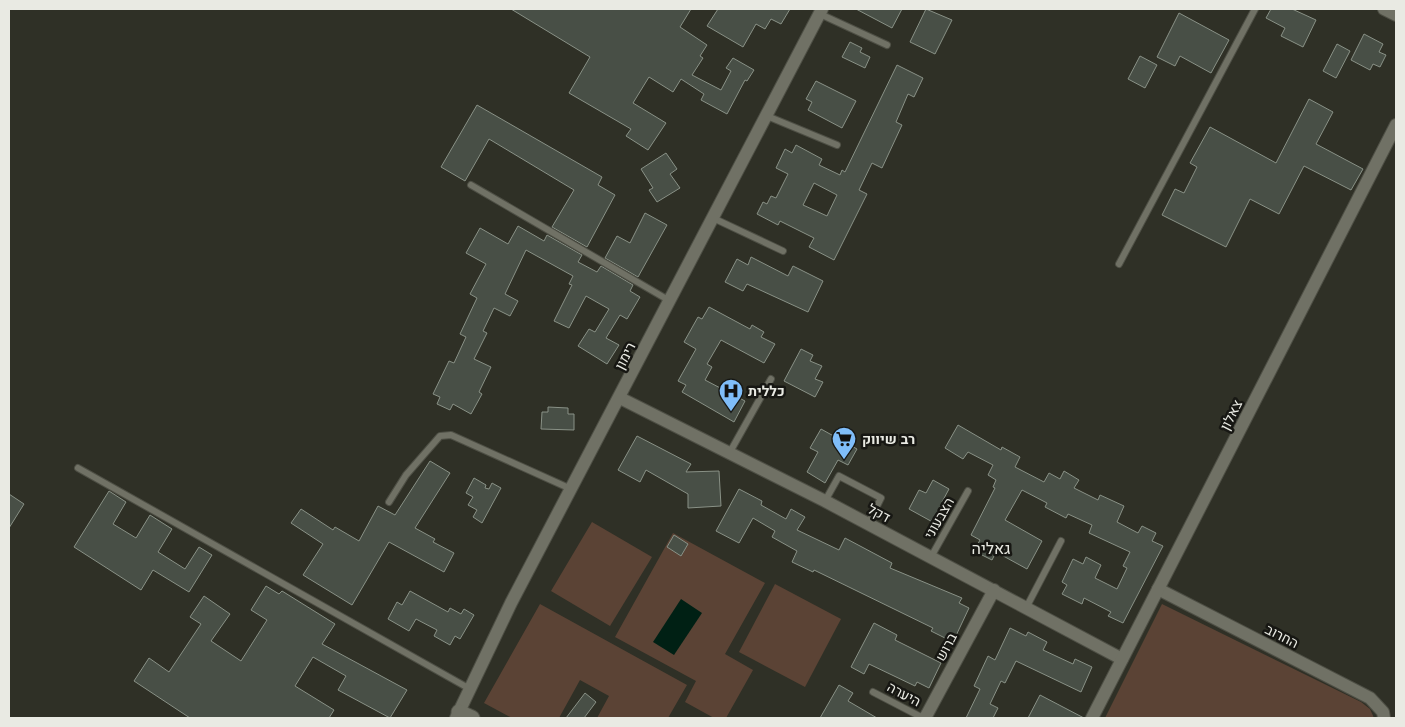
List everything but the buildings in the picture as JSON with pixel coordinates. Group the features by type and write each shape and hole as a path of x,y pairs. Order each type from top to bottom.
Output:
{"street":[{"path":"1384,9 1396,15"},
{"name":"רימון","path":"462,716 470,690 511,603 821,11"},
{"name":"צאלון","path":"1092,718 1396,125"},
{"name":"דקל","path":"620,398 730,452 1122,659"},
{"name":"החרוב","path":"1158,589 1370,698 1383,712 1384,718"},
{"name":"ברוש","path":"924,718 994,590"}],"lane":[{"path":"1119,264 1255,9"},
{"path":"821,11 887,46"},
{"path":"767,116 837,145"},
{"path":"471,185 670,302"},
{"path":"713,218 783,252"},
{"path":"730,452 771,379"},
{"path":"389,502 406,475 440,436 451,435 571,489"},
{"path":"78,468 470,690"},
{"path":"824,501 839,476 881,498 868,524"},
{"name":"הצבעוני","path":"931,557 968,491"},
{"path":"1026,608 1061,541"},
{"name":"היערה","path":"873,692 924,718"}],"shaded area":[{"path":"592,522 652,557 610,626 551,591"},
{"path":"673,533 765,583 725,654 753,670 726,718 714,718 685,702 696,681 615,637"},
{"path":"775,584 841,619 805,687 739,652"},
{"path":"681,599 702,613 674,655 653,642"},
{"path":"540,604 687,685 668,718 597,718 609,696 580,680 559,718 512,718 484,703"},
{"path":"1162,604 1361,702 1370,709 1374,718 1105,718"}],"place":[{"name":"כללית","path":"731,412"},
{"name":"רב שיווק","path":"844,460"}],"district":[{"name":"גאליה","path":"991,548"}]}
